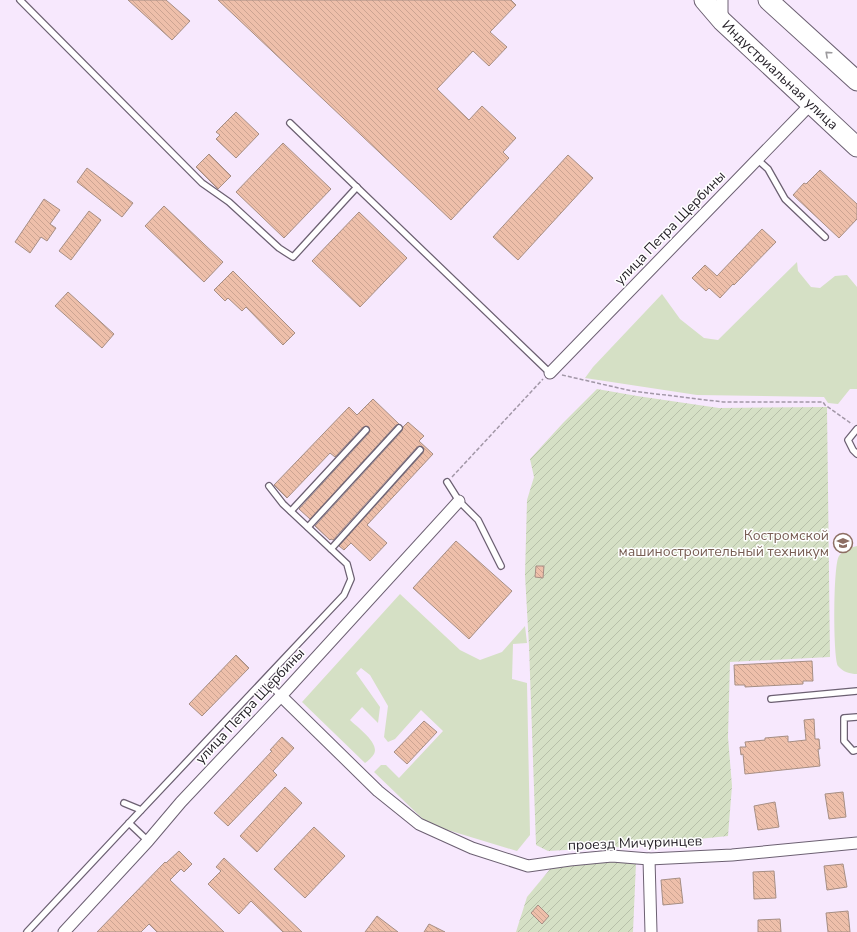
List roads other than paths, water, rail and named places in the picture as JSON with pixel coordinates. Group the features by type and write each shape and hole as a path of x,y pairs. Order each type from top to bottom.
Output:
{"highway":[{"name":"Индустриальная улица","path":"704,0 722,21 857,147"},
{"path":"768,0 857,81"}],"street":[{"path":"722,0 722,21"},
{"name":"улица Петра Щербины","path":"550,373 811,104"},
{"name":"улица Петра Щербины","path":"64,932 148,841 181,802 281,696 459,501"},
{"name":"проезд Мичуринцев","path":"281,696 378,791 418,824 446,838 472,848 528,866 612,856 649,858 732,855 857,843"},
{"path":"649,858 651,932"}],"lane":[{"path":"20,0 202,183 229,202 279,248 293,256 358,187"},
{"path":"290,123 550,373"},
{"path":"758,160 768,169 785,200 825,237"},
{"path":"308,527 399,428"},
{"path":"857,428 848,440 853,450 857,454"},
{"path":"291,511 366,430"},
{"path":"331,549 420,450"},
{"path":"447,482 459,501 478,520 501,566"},
{"path":"27,932 344,595 351,578 347,564 283,504 269,486"},
{"path":"265,680 281,696"},
{"path":"771,699 857,691"},
{"path":"857,716 844,718 844,741 853,751 857,750"},
{"path":"124,803 141,810"},
{"path":"129,823 148,841"}],"place":[{"name":"Костромской машиностроительный техникум","path":"843,543"}]}
